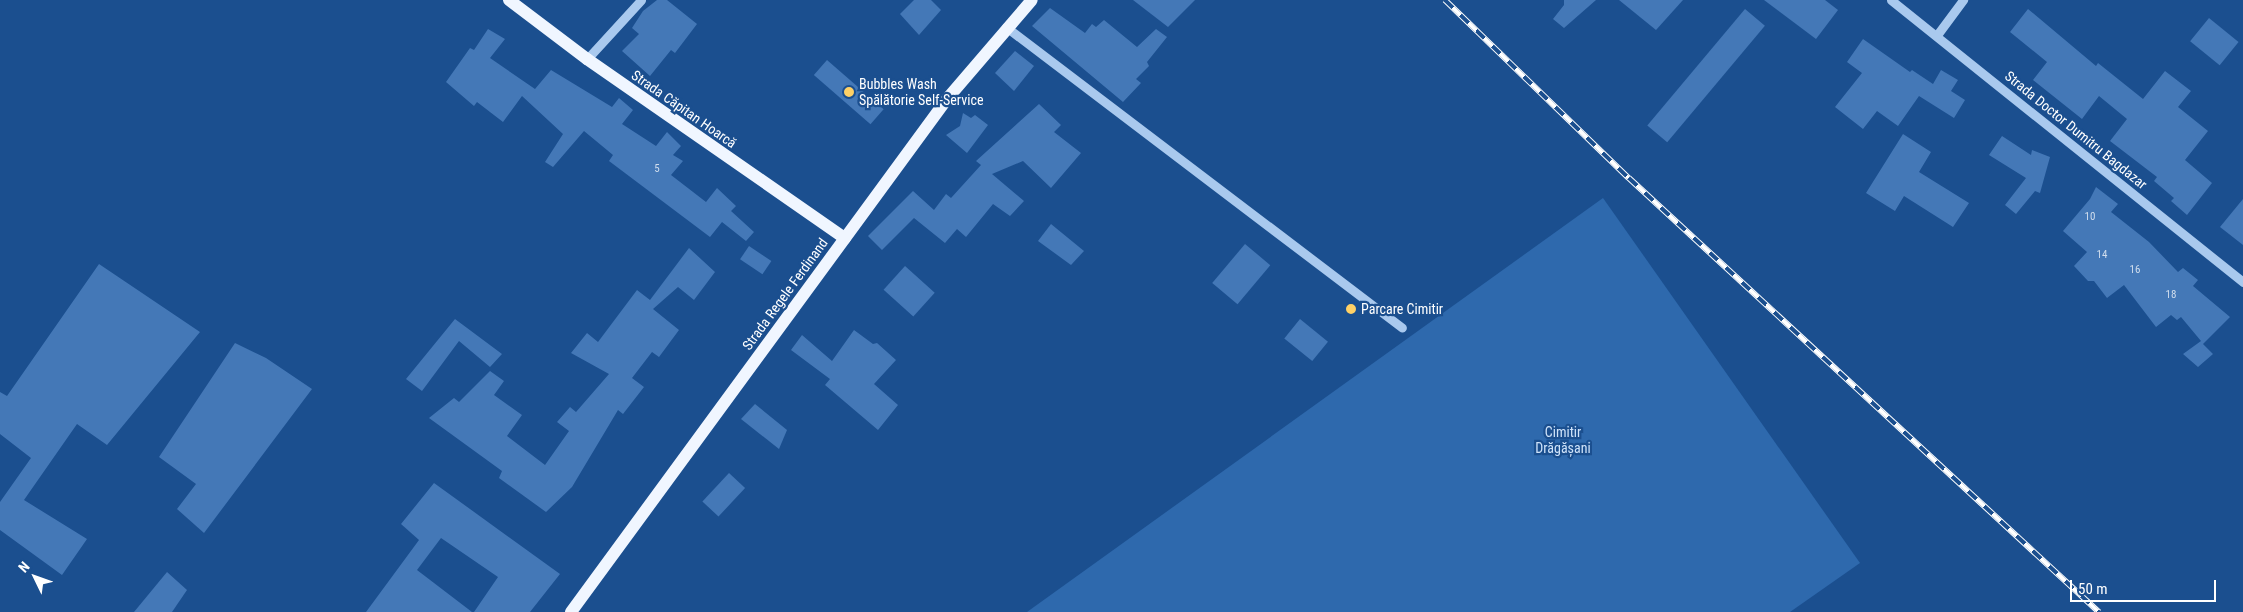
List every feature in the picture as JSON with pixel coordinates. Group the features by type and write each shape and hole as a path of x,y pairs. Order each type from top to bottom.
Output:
{"main road":[{"name":"Strada Căpitan Hoarcă","path":"509,0 587,59 845,238"},
{"name":"Strada Regele Ferdinand","path":"571,612 946,99 1006,27 1032,0"}],"street":[{"path":"587,59 641,0"},
{"name":"Strada Doctor Dumitru Bagdazar","path":"1891,0 2243,282"},
{"path":"1937,35 1963,0"},
{"path":"1006,27 1402,328"}],"green space":[{"name":"Cimitir Drăgășani","path":"1603,198 1860,563 1790,612 1027,612"}],"building":[{"path":"657,0 667,0 697,24 675,53 671,50 650,76 622,51 639,34 632,28 643,11"},
{"path":"914,0 931,0 941,10 919,35 900,14"},
{"path":"1133,0 1195,0 1168,27"},
{"path":"1564,0 1596,0 1564,28 1553,19 1564,5"},
{"path":"1619,0 1683,0 1656,30"},
{"path":"1764,0 1825,0 1838,10 1816,39"},
{"path":"1050,8 1085,33 1092,24 1096,27 1104,20 1137,47 1156,29 1167,37 1147,62 1149,66 1136,79 1141,83 1123,102 1032,26"},
{"path":"1745,9 1765,26 1667,142 1647,125"},
{"path":"2028,9 2096,66 2098,63 2143,99 2165,71 2191,91 2178,107 2208,131 2185,160 2212,183 2187,215 2171,201 2174,198 2154,181 2157,177 2110,141 2127,119 2099,96 2082,119 2033,80 2047,62 2010,32"},
{"path":"2209,18 2239,42 2220,65 2190,41"},
{"path":"488,29 505,39 490,58 535,89 551,70 612,107 619,98 633,110 622,124 656,146 667,132 681,146 673,155 683,161 671,175 706,202 717,188 736,206 731,211 754,232 746,241 722,222 710,237 609,161 613,155 584,131 553,167 545,162 563,134 522,96 503,122 477,102 474,106 446,82 470,48 474,50"},
{"path":"1863,39 1910,72 1912,70 1933,84 1941,70 1958,80 1951,91 1965,100 1954,118 1919,96 1898,126 1877,111 1863,129 1835,107 1862,73 1847,62"},
{"path":"1015,51 1034,66 1014,91 995,73"},
{"name":"Bubbles Wash Spălătorie Self-Service","path":"827,60 884,109 870,124 814,75"},
{"path":"1039,104 1061,125 1054,132 1081,153 1051,188 1023,161 992,174 1024,201 1010,216 993,204 966,237 957,229 945,243 914,218 882,250 868,236 913,191 934,210 946,194 951,198 981,165 976,161"},
{"path":"963,113 971,118 975,115 988,125 967,153 946,135 960,126"},
{"path":"1903,134 1931,152 1919,172 1969,203 1953,227 1904,196 1895,211 1866,193"},
{"path":"2002,136 2031,155 2032,150 2050,157 2040,193 2035,191 2016,214 2005,205 2026,178 1989,155"},
{"path":"2096,187 2118,204 2111,212 2149,242 2178,272 2183,268 2198,280 2193,286 2230,317 2203,344 2213,354 2198,367 2183,354 2201,341 2181,317 2177,320 2171,315 2156,327 2124,285 2107,298 2094,281 2088,281 2074,266 2087,252 2063,231 2090,199"},
{"path":"2243,199 2243,245 2220,227"},
{"path":"1051,224 1084,251 1071,265 1038,241"},
{"path":"1245,244 1270,265 1237,304 1212,283"},
{"path":"749,246 771,261 762,274 740,259"},
{"path":"689,248 715,272 694,300 678,287 653,309 679,330 659,357 652,352 632,378 644,387 623,414 618,410 572,487 546,512 499,478 502,471 429,418 454,398 459,402 490,371 504,381 494,395 522,415 507,436 545,465 569,431 557,422 570,407 576,412 609,374 571,353 587,333 598,342 637,290 650,300"},
{"path":"99,264 200,332 107,445 77,424 24,500 87,539 62,575 0,530 0,502 31,458 0,434 0,392 7,396"},
{"path":"905,266 935,293 913,317 884,290"},
{"path":"455,319 502,354 490,367 459,341 422,391 406,379"},
{"path":"1300,319 1328,342 1312,361 1284,338"},
{"path":"854,330 873,344 877,343 896,360 874,384 898,405 878,430 825,385 830,379 791,350 802,335 832,361"},
{"path":"235,343 266,358 312,389 204,533 177,509 196,484 159,457"},
{"path":"755,404 787,430 779,449 741,419"},
{"path":"729,473 745,488 718,517 702,502"},
{"path":"434,483 560,574 530,612 474,612 498,577 441,538 417,570 472,612 366,612 419,540 401,524"},
{"path":"167,572 187,590 172,612 134,612"}],"railway":[{"path":"1445,0 1629,178 2099,612"}],"place":[{"name":"Bubbles Wash Spălătorie Self-Service","path":"849,92"},
{"name":"Parcare Cimitir","path":"1351,309"}]}
